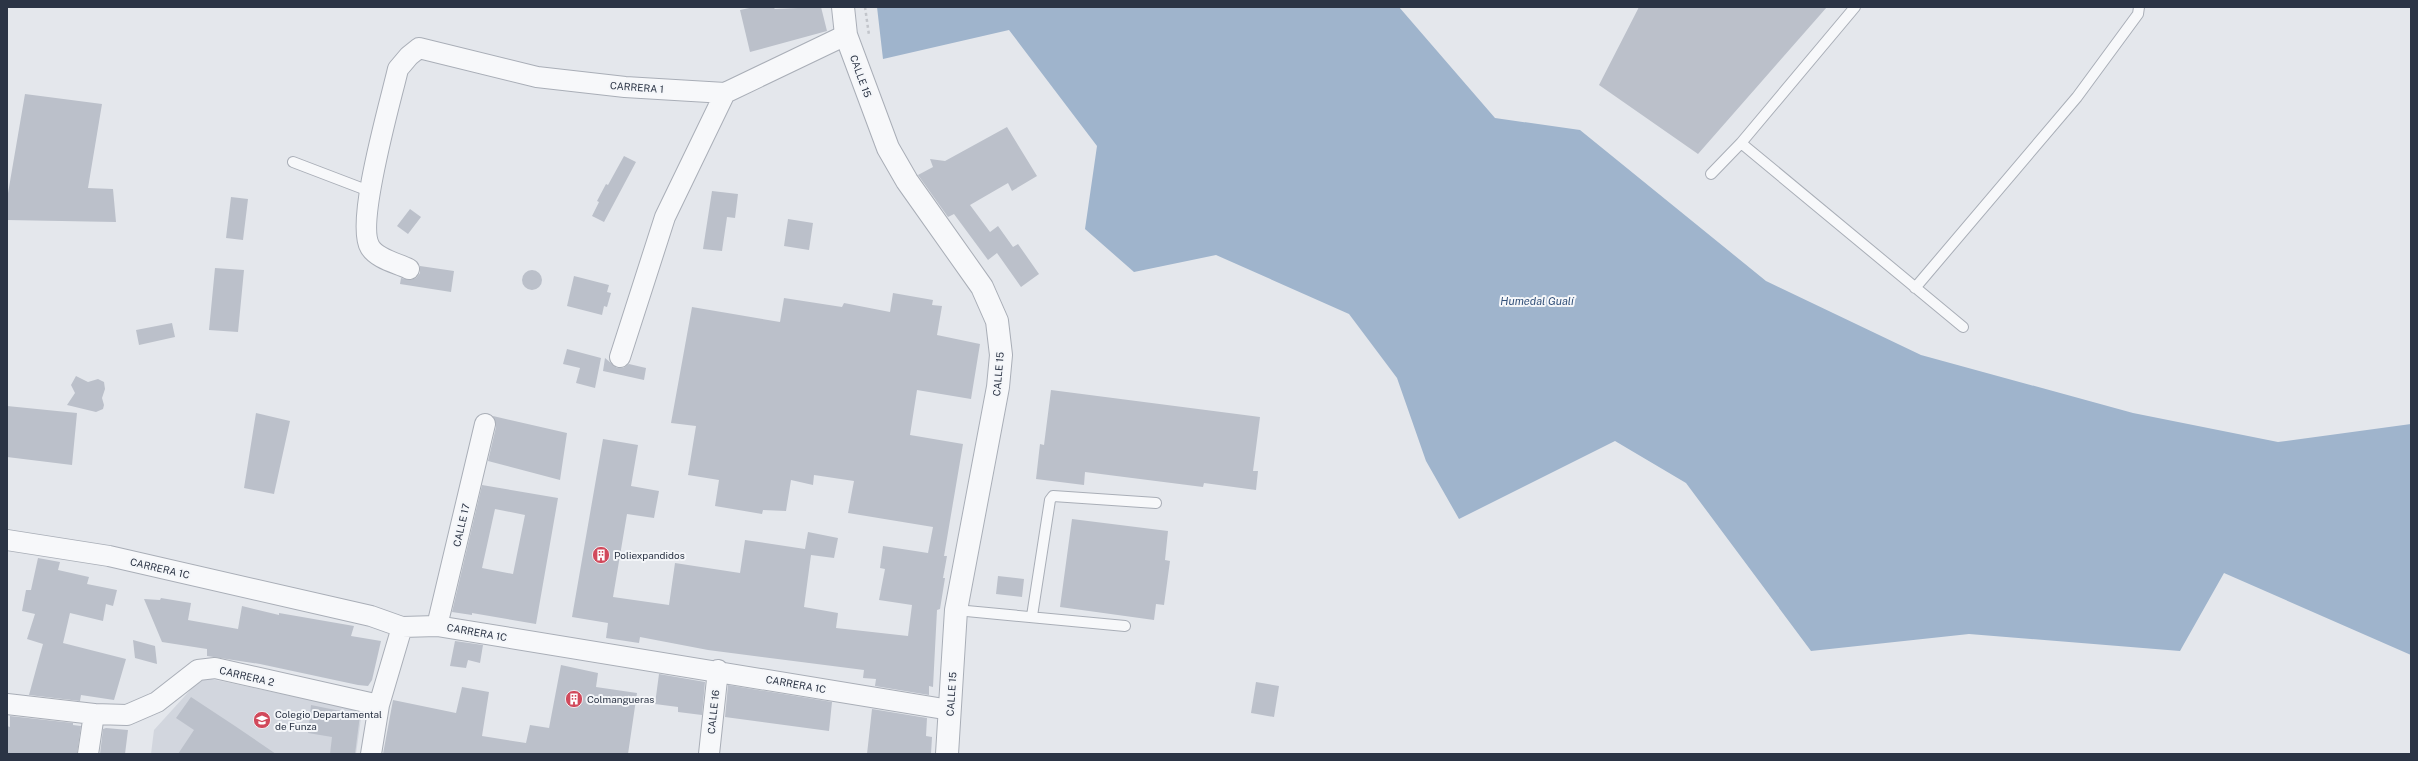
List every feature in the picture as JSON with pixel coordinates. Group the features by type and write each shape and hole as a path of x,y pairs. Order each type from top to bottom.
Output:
{"street":[{"name":"CALLE 15","path":"843,7 846,35 888,148 907,181 982,287 997,322 1001,355 998,387 956,610 947,754"},
{"name":"CARRERA 1","path":"369,191 398,69 409,56 419,48 537,77 625,87 725,92 846,35"},
{"path":"620,357 665,217 725,92"},
{"path":"369,191 367,240 370,247 377,255 409,269"},
{"name":"CALLE 17","path":"437,626 485,424"},
{"name":"CARRERA 1C","path":"7,540 109,556 371,616 402,627 437,626 718,670 950,710"},
{"path":"371,754 379,705 402,627"},
{"name":"CARRERA 2","path":"7,704 94,714 127,715 158,702 198,670 215,668 379,705"},
{"name":"CALLE 16","path":"709,754 718,670"},
{"path":"88,754 94,714"}],"lane":[{"path":"1711,174 1741,143 1855,7"},
{"path":"1915,288 2077,97 2138,14 2140,7"},
{"path":"1741,143 1963,327"},
{"path":"293,162 369,191"},
{"path":"1032,616 1050,500 1053,496 1156,503"},
{"path":"956,610 1125,626"}],"path":[{"path":"865,7 869,40"}],"shaded area":[{"name":"Colegio Departamental de Funza","path":"202,677 362,711 356,754 151,754 154,730"}],"water":[{"name":"Humedal Gualí","path":"877,7 1399,7 1495,118 1580,130 1766,281 1921,355 2133,413 2278,442 2411,424 2411,655 2224,573 2180,651 1969,634 1811,651 1686,483 1615,441 1459,519 1426,461 1397,378 1349,314 1216,255 1134,272 1085,229 1097,146 1009,30 883,59"}],"building":[{"path":"754,7 773,7 775,9 821,7 827,31 750,52 740,10"},
{"path":"1639,7 1827,7 1698,154 1599,85"},
{"path":"25,94 102,104 88,188 113,189 116,222 7,220 7,199"},
{"path":"1007,127 1037,176 1012,191 1008,183 970,205 990,232 998,226 1013,247 1018,244 1039,274 1021,287 997,253 988,260 954,214 948,217 918,175 933,167 930,159 945,161"},
{"path":"624,156 636,162 604,222 592,216 599,202 597,201 606,184 608,185"},
{"path":"712,191 738,194 735,218 727,217 722,251 703,249"},
{"path":"231,197 248,199 243,240 226,238"},
{"path":"410,209 421,217 408,234 397,226"},
{"path":"788,219 813,223 809,250 784,246"},
{"path":"420,266 454,271 451,292 400,284 401,278 410,280 416,278 420,273"},
{"path":"215,268 244,270 238,332 209,330"},
{"path":"532,270 539,273 542,280 539,287 532,290 525,287 522,280 525,273"},
{"path":"574,276 609,285 607,292 611,293 607,307 604,306 602,315 567,306"},
{"path":"893,293 933,300 932,305 942,306 937,335 980,344 971,399 917,390 910,435 963,444 944,556 947,556 943,578 945,578 940,609 937,610 933,687 929,686 929,695 875,686 876,679 863,678 864,670 708,650 640,637 639,643 606,638 608,623 572,617 603,439 638,445 631,486 659,491 654,518 627,514 613,597 669,605 675,563 740,573 745,540 805,549 808,532 838,538 834,558 811,555 804,607 838,613 836,628 908,636 912,605 879,600 885,569 880,568 883,546 928,553 933,527 848,513 854,481 814,475 813,485 791,480 786,511 763,510 762,514 715,506 719,480 688,475 696,426 671,423 692,307 780,322 784,298 842,307 844,303 890,312"},
{"path":"172,323 175,337 139,345 136,330"},
{"path":"567,349 601,358 595,388 576,383 580,368 563,364"},
{"path":"605,358 617,368 623,368 629,364 646,368 644,380 603,371"},
{"path":"76,376 88,382 98,379 104,382 105,389 102,398 104,405 103,409 96,412 67,405 75,393 71,385"},
{"path":"1051,390 1260,417 1253,471 1258,471 1256,490 1204,483 1203,487 1085,472 1084,485 1036,479 1040,444 1044,445"},
{"path":"7,406 77,413 72,465 7,457"},
{"path":"256,413 290,421 274,494 244,488"},
{"path":"493,416 567,433 560,480 488,461 496,427"},
{"path":"482,485 558,498 536,624 472,613 472,615 452,612","holes":["495,509 525,515 513,574 482,568"]},
{"path":"1072,519 1168,531 1165,560 1170,561 1164,605 1156,604 1154,620 1060,607"},
{"path":"38,558 60,562 58,570 89,577 87,584 117,590 113,606 106,604 103,621 70,613 63,643 126,659 114,700 81,695 80,701 29,695 43,644 27,639 35,614 22,611 26,590 31,590"},
{"path":"998,576 1024,579 1022,597 996,594"},
{"path":"161,598 191,603 188,620 238,629 242,606 279,615 279,613 354,626 351,636 381,641 372,680 368,686 358,685 260,664 207,656 207,649 162,642 144,599 160,600"},
{"path":"133,640 155,646 157,664 135,658"},
{"path":"455,641 483,645 480,663 468,660 466,668 450,666"},
{"path":"561,665 598,673 596,687 637,693 628,754 383,754 393,700 456,713 462,687 489,692 482,736 526,743 530,725 549,728"},
{"path":"659,674 705,682 702,715 678,712 678,707 655,704"},
{"path":"1256,682 1279,686 1274,717 1251,713"},
{"path":"728,685 832,702 829,731 725,717"},
{"path":"191,697 276,754 178,754 194,730 176,718"},
{"path":"311,705 360,715 355,754 330,754 332,737 308,733"},
{"path":"872,709 927,718 926,736 932,737 931,754 867,754"},
{"path":"10,716 73,723 73,725 81,726 77,754 7,754 7,726 10,727"},
{"path":"103,729 128,730 125,754 100,754"}],"place":[{"name":"Poliexpandidos","path":"601,555"},
{"name":"Colmangueras","path":"574,699"},
{"name":"Colegio Departamental de Funza","path":"262,720"}]}
